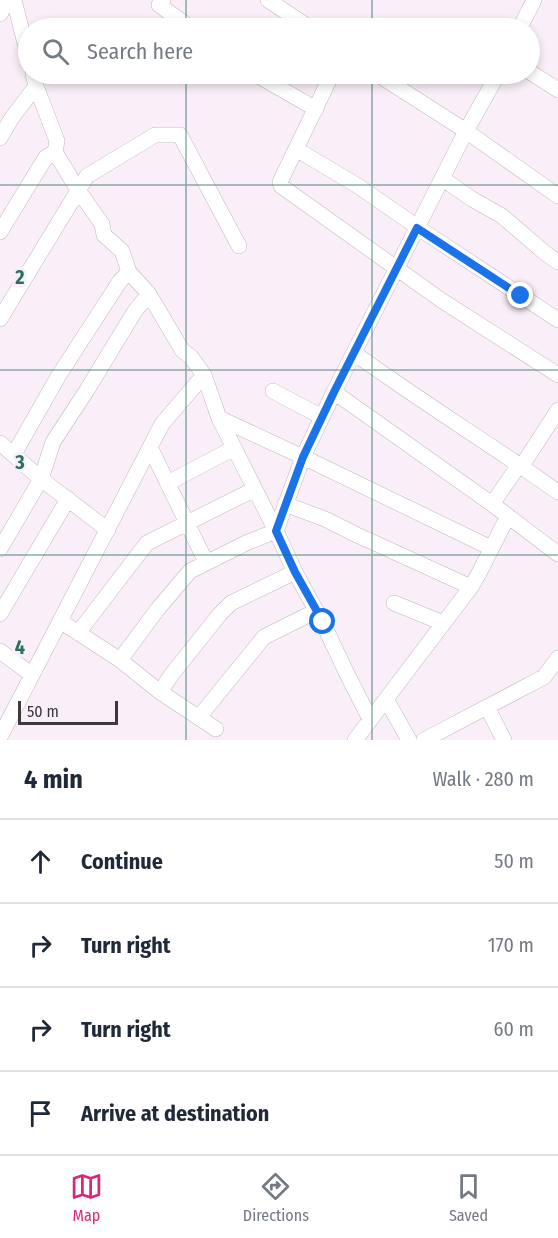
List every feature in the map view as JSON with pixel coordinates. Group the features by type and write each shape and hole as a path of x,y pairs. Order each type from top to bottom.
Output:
{"street":[{"path":"0,14 8,0"},
{"path":"14,0 19,18"},
{"path":"162,0 159,5 177,18"},
{"path":"268,0 295,18"},
{"path":"525,18 534,0"},
{"path":"540,78 558,90"},
{"path":"0,138 33,84"},
{"path":"36,84 57,141 55,152 102,224 104,235 122,251 129,272 149,294 182,350 191,357 204,375 219,418 370,719"},
{"path":"272,84 316,109"},
{"path":"327,84 280,182 283,189 441,300 558,375"},
{"path":"393,84 466,131 558,196"},
{"path":"120,660 190,571 276,531 303,457 334,392 466,131 492,84"},
{"path":"0,319 87,176 155,135 180,135 239,246"},
{"path":"296,149 358,186 417,228 558,320"},
{"path":"0,232 46,157 55,152"},
{"path":"443,179 502,216 545,254 558,262"},
{"path":"14,454 59,375 120,281 129,272"},
{"path":"0,549 41,479 53,442 135,311 149,294"},
{"path":"354,353 558,492"},
{"path":"0,737 162,424 204,375"},
{"path":"273,391 322,417"},
{"path":"334,392 492,504 558,554"},
{"path":"492,504 558,410"},
{"path":"219,418 491,548"},
{"path":"0,443 41,479 108,530"},
{"path":"150,447 206,562"},
{"path":"168,483 234,448"},
{"path":"78,633 147,543 255,489"},
{"path":"0,614 68,499"},
{"path":"285,504 325,519 471,587"},
{"path":"355,740 471,587 508,516"},
{"path":"160,692 171,674 231,603 295,572"},
{"path":"394,603 443,623"},
{"path":"199,717 264,637 316,610"},
{"path":"60,621 120,660 160,692 216,729"},
{"path":"0,651 32,675"},
{"path":"424,740 544,677 558,658"},
{"path":"386,699 409,740"},
{"path":"487,707 504,740"}],"route":[{"path":"323,622 295,572 276,531 303,457 417,228 521,296"}]}
